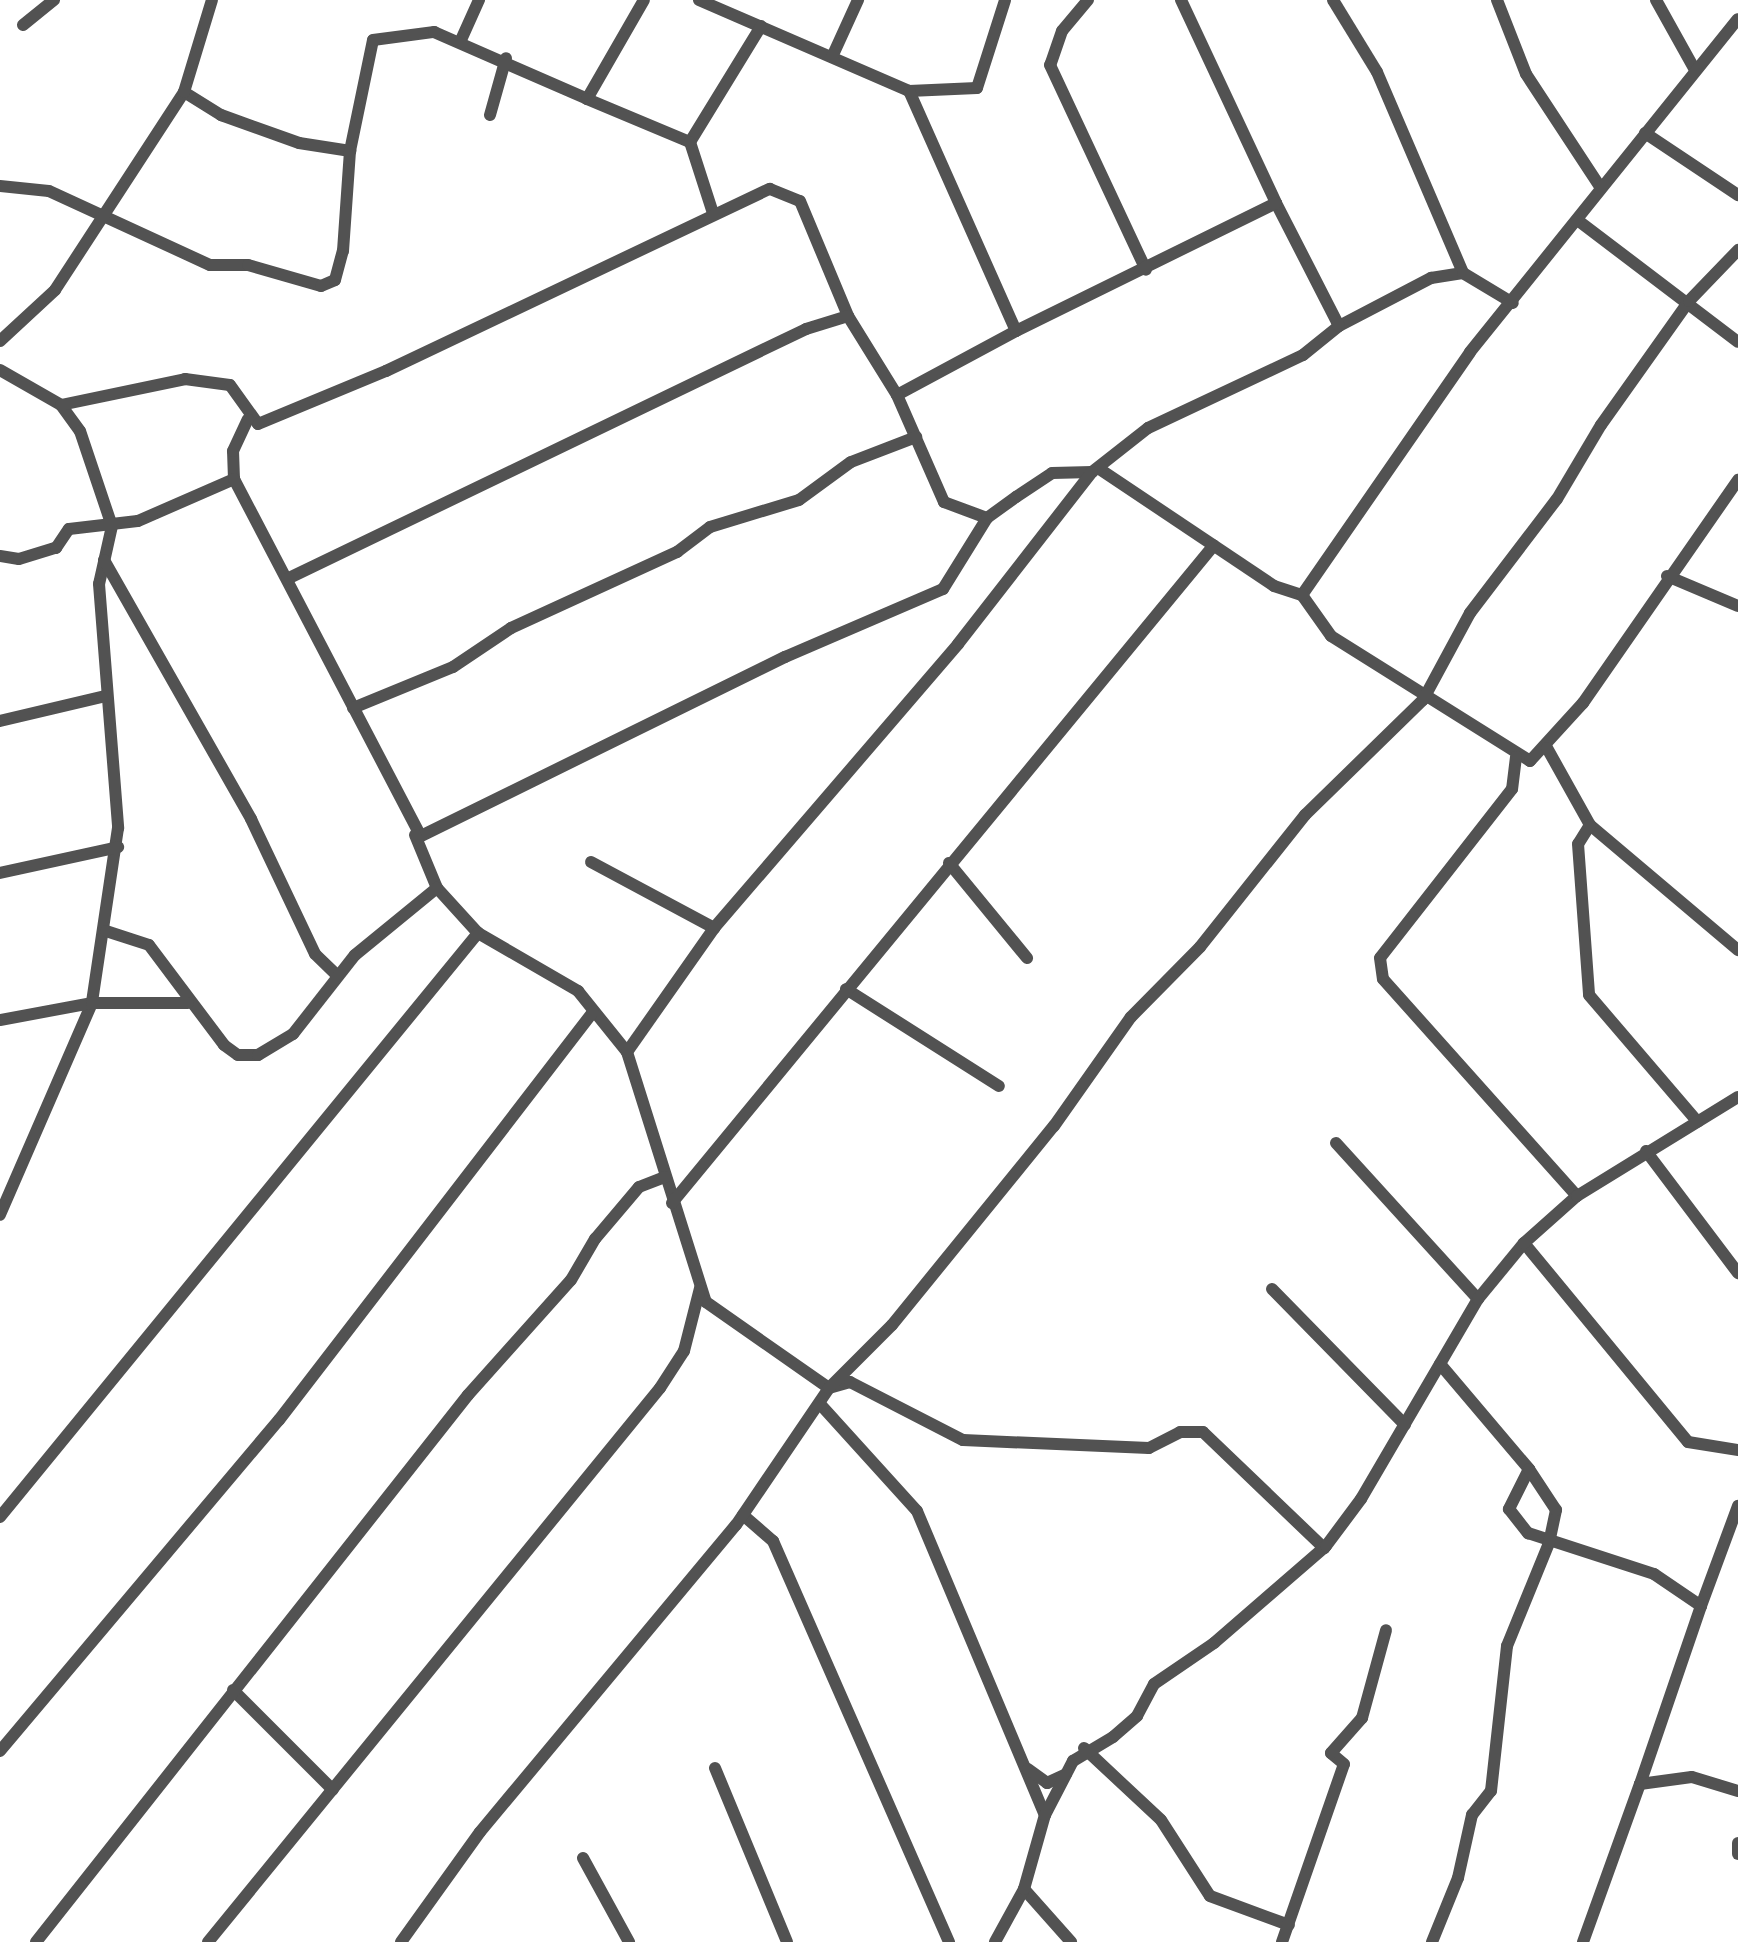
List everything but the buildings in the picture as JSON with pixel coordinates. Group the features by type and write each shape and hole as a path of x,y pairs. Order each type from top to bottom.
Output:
{"street":[{"path":"23,25 54,0"},
{"path":"0,341 55,290 184,92 212,0"},
{"path":"461,40 479,0"},
{"path":"587,99 644,0"},
{"path":"699,0 909,91 977,88 1005,0"},
{"path":"832,57 858,0"},
{"path":"1088,0 1062,31 1050,65 1146,270"},
{"path":"1181,0 1276,203 1339,326"},
{"path":"1333,0 1377,72 1463,273 1513,303"},
{"path":"1497,0 1526,74 1601,188"},
{"path":"1656,0 1695,70"},
{"path":"1302,595 1470,352 1580,222 1601,188 1738,19"},
{"path":"690,142 761,26"},
{"path":"0,186 49,191 210,265 248,265 321,286 335,280 343,251 350,151 367,43 434,32 506,58 587,99 690,142 713,213"},
{"path":"490,115 506,58"},
{"path":"909,91 1016,331"},
{"path":"184,92 221,115 299,143 350,151"},
{"path":"1645,133 1738,195"},
{"path":"61,405 185,379 230,385 248,419 258,424 324,399 713,213 770,189 791,194 848,316 897,395 944,502 987,518"},
{"path":"897,395 1016,331 1146,270 1276,203"},
{"path":"1580,222 1689,301 1738,342"},
{"path":"401,1942 480,1832 743,1515 829,1388 892,1325 1012,1180 1131,1017 1200,947 1305,815 1423,700 1470,613 1557,499 1689,301 1738,250"},
{"path":"627,1052 714,928 958,644 1095,470 1148,428 1303,355 1339,326 1431,278 1463,273"},
{"path":"287,579 848,316"},
{"path":"0,370 61,405 90,452 112,526 104,560 106,696 118,847 92,1003 0,1215"},
{"path":"248,419 233,451 234,479 353,708 415,835 437,888 478,933 578,991 627,1052 672,1203 706,1302 829,1388"},
{"path":"353,708 453,667 511,628 677,552 710,527 799,500 851,462 916,437"},
{"path":"415,835 464,819 785,657 943,589 987,518 1052,473 1095,470 1274,586 1302,595 1331,636 1423,700 1460,714 1516,757 1530,761 1547,748 1738,480"},
{"path":"0,556 19,559 56,548 69,529 112,526 234,479"},
{"path":"672,1203 1214,545"},
{"path":"104,560 251,819 315,954 337,975"},
{"path":"1667,576 1738,606"},
{"path":"0,721 106,696"},
{"path":"1547,748 1590,825 1738,950"},
{"path":"1516,757 1512,789 1380,958 1383,979 1577,1196"},
{"path":"1590,825 1578,844 1589,995 1698,1122"},
{"path":"0,873 118,847"},
{"path":"591,862 714,928"},
{"path":"949,863 1027,958"},
{"path":"106,931 149,945 188,1003 238,1055 266,1054 293,1034 337,975 437,888"},
{"path":"0,1517 478,933"},
{"path":"846,989 999,1086"},
{"path":"0,1020 92,1003 188,1003"},
{"path":"0,1751 279,1420 593,1012"},
{"path":"1025,1767 1047,1783 1063,1780 1084,1748 1113,1737 1137,1716 1154,1684 1324,1548 1405,1425 1478,1299 1524,1243 1577,1196 1738,1097"},
{"path":"1336,1143 1478,1299"},
{"path":"1646,1151 1738,1273"},
{"path":"36,1942 468,1395 571,1280 595,1239 639,1187 665,1177"},
{"path":"1524,1243 1688,1442 1738,1450"},
{"path":"208,1942 660,1388 684,1351 701,1283"},
{"path":"1272,1289 1405,1425"},
{"path":"1432,1942 1458,1878 1472,1815 1491,1791 1507,1646 1549,1543 1556,1510 1529,1469 1440,1364"},
{"path":"829,1388 850,1382 963,1440 1149,1448 1180,1432 1203,1432 1324,1548"},
{"path":"820,1404 917,1511 1045,1815"},
{"path":"1529,1469 1509,1509 1528,1533 1549,1543 1654,1574 1701,1606"},
{"path":"1583,1942 1738,1506"},
{"path":"743,1515 773,1541 949,1942"},
{"path":"1282,1942 1344,1764 1331,1753 1362,1718 1386,1630"},
{"path":"233,1690 333,1790"},
{"path":"1084,1748 1161,1820 1210,1896 1289,1925"},
{"path":"995,1942 1024,1889 1045,1815 1073,1761"},
{"path":"715,1768 787,1942"},
{"path":"1640,1784 1692,1777 1738,1791"},
{"path":"1738,1843 1738,1854"},
{"path":"583,1858 629,1942"},
{"path":"1024,1889 1071,1942"}]}
